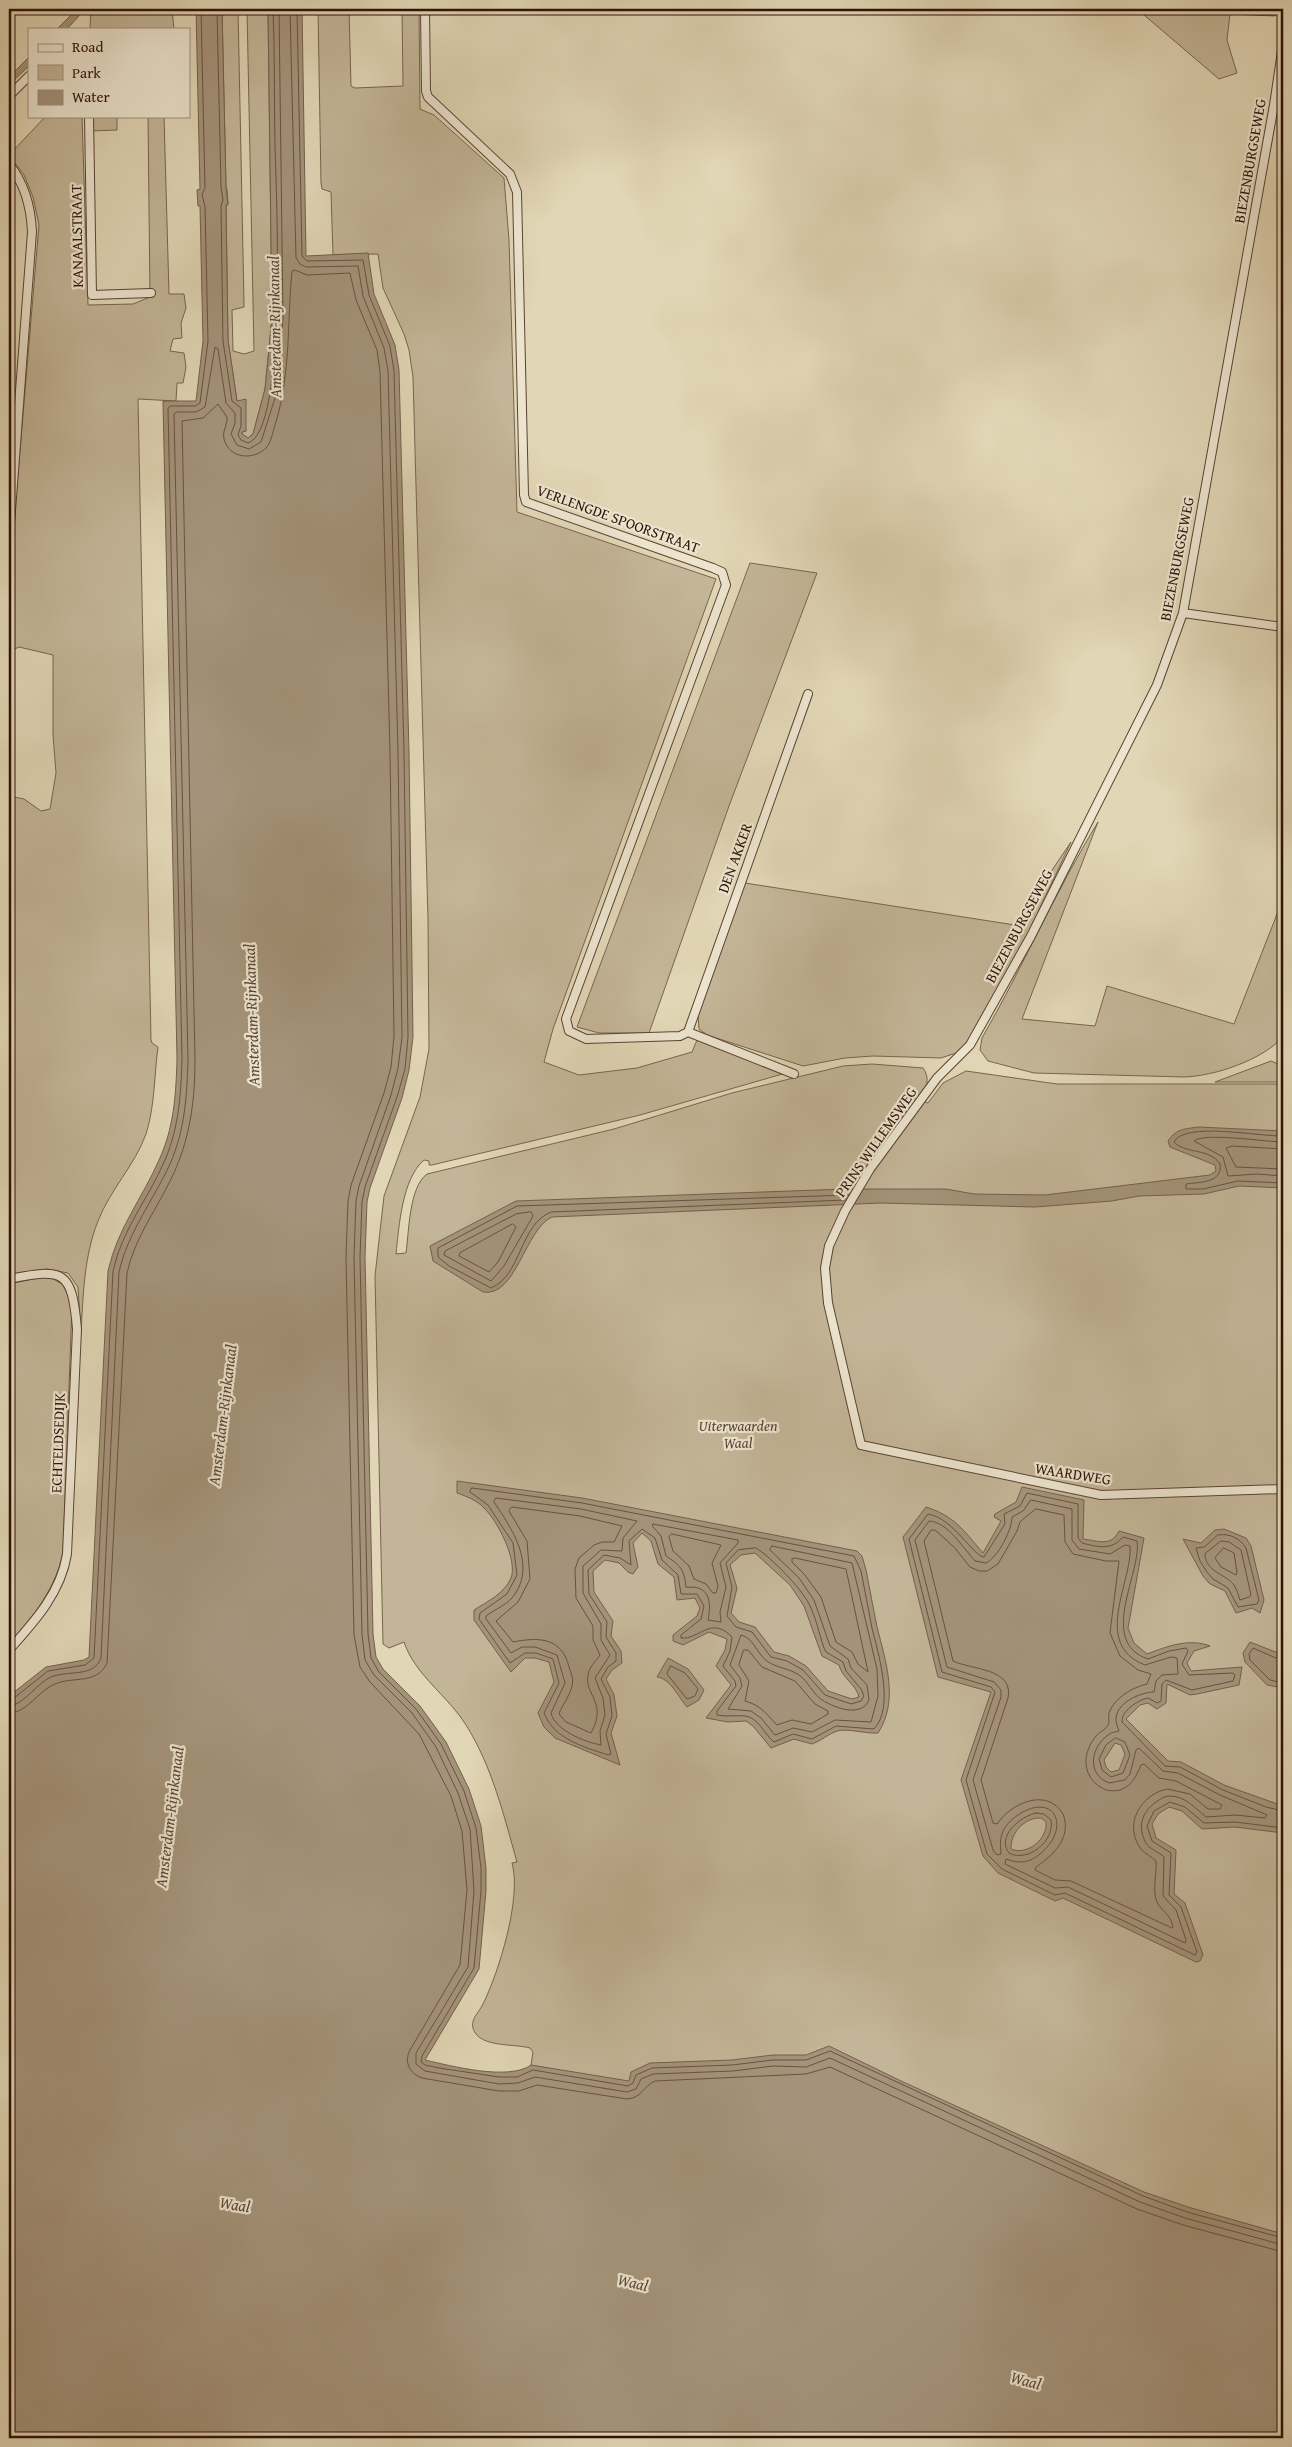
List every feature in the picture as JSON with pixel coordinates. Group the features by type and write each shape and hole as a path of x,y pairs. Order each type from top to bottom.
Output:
{"street":[{"name":"VERLENGDE SPOORSTRAAT","path":"425,9 426,91 428,97 510,174 517,192 524,495 526,502 713,568 722,572 726,585 723,598 566,1019 569,1031 586,1039 680,1036 688,1032"},
{"name":"BIEZENBURGSEWEG","path":"952,1066 970,1046 1031,936 1157,685 1183,613 1274,105 1282,50 1282,9"},
{"path":"9,96 28,77"},
{"name":"KANAALSTRAAT","path":"89,118 92,295 151,294"},
{"path":"9,164 29,204 32,232 9,537"},
{"path":"1183,613 1283,628"},
{"name":"DEN AKKER","path":"688,1032 808,694"},
{"path":"688,1032 794,1074"},
{"name":"PRINS WILLEMSWEG","path":"861,1445 827,1294 825,1268 829,1246 861,1182 937,1078 952,1066"},
{"name":"ECHTELDSEDIJK","path":"9,1279 48,1272 58,1274 71,1288 75,1298 77,1329 68,1544 65,1569 47,1604 9,1650"},
{"name":"WAARDWEG","path":"861,1445 928,1461 1101,1495 1283,1489"}],"green space":[{"path":"91,9 172,9 174,28 90,28"},
{"path":"222,9 238,9 244,307 232,310 233,351 244,354 254,351 247,9 268,9 272,318 265,389 253,434 248,438 242,434 242,432 246,431 241,401 237,401 228,340 226,205 228,204 226,188"},
{"name":"Uiterwaarden Waal","path":"318,9 349,9 351,86 355,88 403,86 402,9 419,9 420,109 434,115 504,178 509,240 517,512 716,579 553,1029 544,1062 579,1075 637,1068 692,1052 697,1040 786,1073 640,1115 432,1165 429,1165 429,1161 424,1160 417,1168 406,1191 400,1217 396,1254 406,1253 413,1199 421,1180 427,1174 614,1129 732,1093 843,1066 872,1064 923,1068 927,1080 926,1088 920,1100 928,1103 943,1083 966,1071 1057,1084 1283,1084 1283,2234 531,2065 533,2052 530,2048 487,2041 476,2034 474,2030 473,2022 489,1990 502,1954 514,1895 512,1863 517,1862 490,1774 466,1725 459,1714 416,1665 404,1642 389,1648 383,1644 375,1276 384,1196 420,1097 429,1049 428,919 413,377 409,350 404,334 383,288 378,254 333,255 331,192 322,189 321,183"},
{"path":"1137,9 1275,9 1275,16 1230,14 1227,40 1237,73 1219,79"},
{"path":"44,118 82,118 88,305 133,304 150,297 148,118 164,118 169,294 184,294 186,308 181,323 182,338 173,339 170,351 184,353 186,367 183,383 177,383 176,401 138,399 151,1040 158,1047 154,1091 146,1134 136,1156 103,1210 93,1234 85,1276 81,1334 78,1287 68,1273 47,1269 9,1275 9,796 24,799 41,811 50,809 56,773 53,735 53,655 19,647 9,652 9,581 39,225 33,197 24,175 9,155"},
{"path":"91,118 117,118 117,130 91,131"},
{"path":"750,563 817,573 729,806 649,1033 599,1033 577,1027"},
{"path":"1098,822 1022,1019 1095,1026 1107,986 1234,1024 1279,909 1283,910 1283,1037 1274,1045 1251,1060 1223,1070 1210,1074 1184,1077 1034,1073 988,1061 980,1050 982,1038 1082,848"},
{"path":"1071,842 1016,959 992,1004 962,1051 941,1058 873,1056 845,1058 803,1066 707,1035 699,1029 698,1014 745,883 1015,925"},
{"path":"1271,1061 1283,1066 1283,1082 1215,1082"},
{"path":"48,1276 64,1285 72,1305 63,1551 55,1577 43,1601 9,1643 9,1284"}],"water":[{"path":"73,9 80,9 78,17 68,28 58,28 72,14"},
{"path":"196,9 222,9 228,205 226,205 228,340 237,401 246,399 246,431 242,432 242,434 248,438 253,434 265,389 272,318 268,9 302,9 306,256 368,253 374,294 395,345 399,370 409,752 413,1037 409,1070 402,1098 370,1188 367,1202 365,1257 373,1634 376,1657 383,1669 420,1706 446,1742 469,1789 481,1826 486,1868 486,1891 479,1969 425,2060 480,2071 495,2072 521,2070 531,2065 629,2081 631,2072 650,2063 732,2060 773,2055 806,2055 829,2046 1144,2192 1188,2207 1283,2234 1283,2438 9,2438 9,1696 46,1667 84,1660 89,1657 108,1271 112,1255 124,1227 164,1148 171,1123 176,1085 163,401 196,401 203,341 200,206 198,206 197,190 200,189"},
{"path":"28,58 28,67 9,85 9,77"},
{"path":"1199,1127 1283,1131 1283,1188 1239,1186 1204,1194 1139,1196 1112,1201 1035,1207 881,1203 552,1217 534,1235 512,1274 504,1284 494,1291 483,1292 433,1261 430,1246 516,1201 845,1189 946,1189 974,1194 1045,1195 1210,1175 1216,1171 1215,1165 1170,1147 1168,1141 1178,1131"},
{"path":"457,1481 582,1498 857,1551 862,1556 866,1570 889,1681 888,1708 878,1733 842,1730 834,1732 812,1744 794,1739 771,1748 753,1726 746,1721 728,1722 706,1718 731,1685 716,1666 725,1650 727,1639 709,1632 683,1645 673,1641 673,1635 697,1616 700,1608 695,1598 677,1600 674,1577 658,1564 651,1541 642,1533 633,1543 638,1567 633,1574 628,1572 619,1563 605,1560 593,1571 594,1592 613,1621 611,1636 621,1651 622,1663 612,1670 606,1679 614,1695 617,1716 611,1733 620,1765 555,1738 544,1727 538,1713 554,1682 549,1662 535,1658 525,1658 511,1672 474,1620 474,1610 495,1597 508,1584 511,1578 512,1561 495,1521 481,1505 457,1493","holes":["755,1553 790,1585 804,1606 822,1656 839,1665 859,1697 852,1699 828,1691 806,1666 789,1656 774,1652 755,1627 739,1622 731,1613 737,1588 730,1565 741,1555"]},
{"path":"1022,1487 1084,1500 1083,1539 1104,1542 1112,1539 1119,1531 1144,1538 1128,1628 1134,1643 1147,1654 1186,1643 1210,1646 1194,1651 1187,1663 1191,1671 1242,1667 1239,1685 1190,1695 1167,1684 1166,1703 1157,1709 1148,1703 1140,1705 1126,1719 1168,1761 1181,1762 1224,1785 1283,1806 1283,1833 1235,1827 1202,1829 1182,1811 1169,1807 1158,1814 1152,1824 1156,1838 1176,1850 1174,1894 1185,1903 1203,1955 1200,1961 1196,1962 1063,1898 1055,1901 998,1873 983,1856 961,1780 991,1692 938,1677 903,1537 926,1507 952,1520 983,1553 1001,1521 994,1517 995,1514 1016,1502","holes":["1115,1743 1121,1745 1125,1754 1119,1770 1111,1772 1106,1767 1104,1760","1041,1818 1046,1822 1046,1828 1040,1840 1035,1845 1024,1850 1017,1851 1011,1849 1013,1837 1020,1827 1029,1820"]},
{"path":"1224,1529 1246,1538 1251,1546 1264,1600 1260,1613 1252,1608 1236,1613 1225,1591 1210,1584 1203,1576 1183,1539 1201,1543 1215,1530"},
{"path":"1250,1642 1278,1653 1283,1646 1283,1688 1267,1685 1245,1662 1243,1653"},
{"path":"668,1658 688,1669 704,1690 699,1700 687,1707 666,1681 657,1677"}],"water label":[{"name":"Amsterdam-Rijnkanaal","path":"274,327"},
{"name":"Amsterdam-Rijnkanaal","path":"251,1015"},
{"name":"Amsterdam-Rijnkanaal","path":"222,1415"},
{"name":"Amsterdam-Rijnkanaal","path":"169,1817"},
{"name":"Waal","path":"235,2204"},
{"name":"Waal","path":"633,2282"},
{"name":"Waal","path":"1026,2380"}]}
